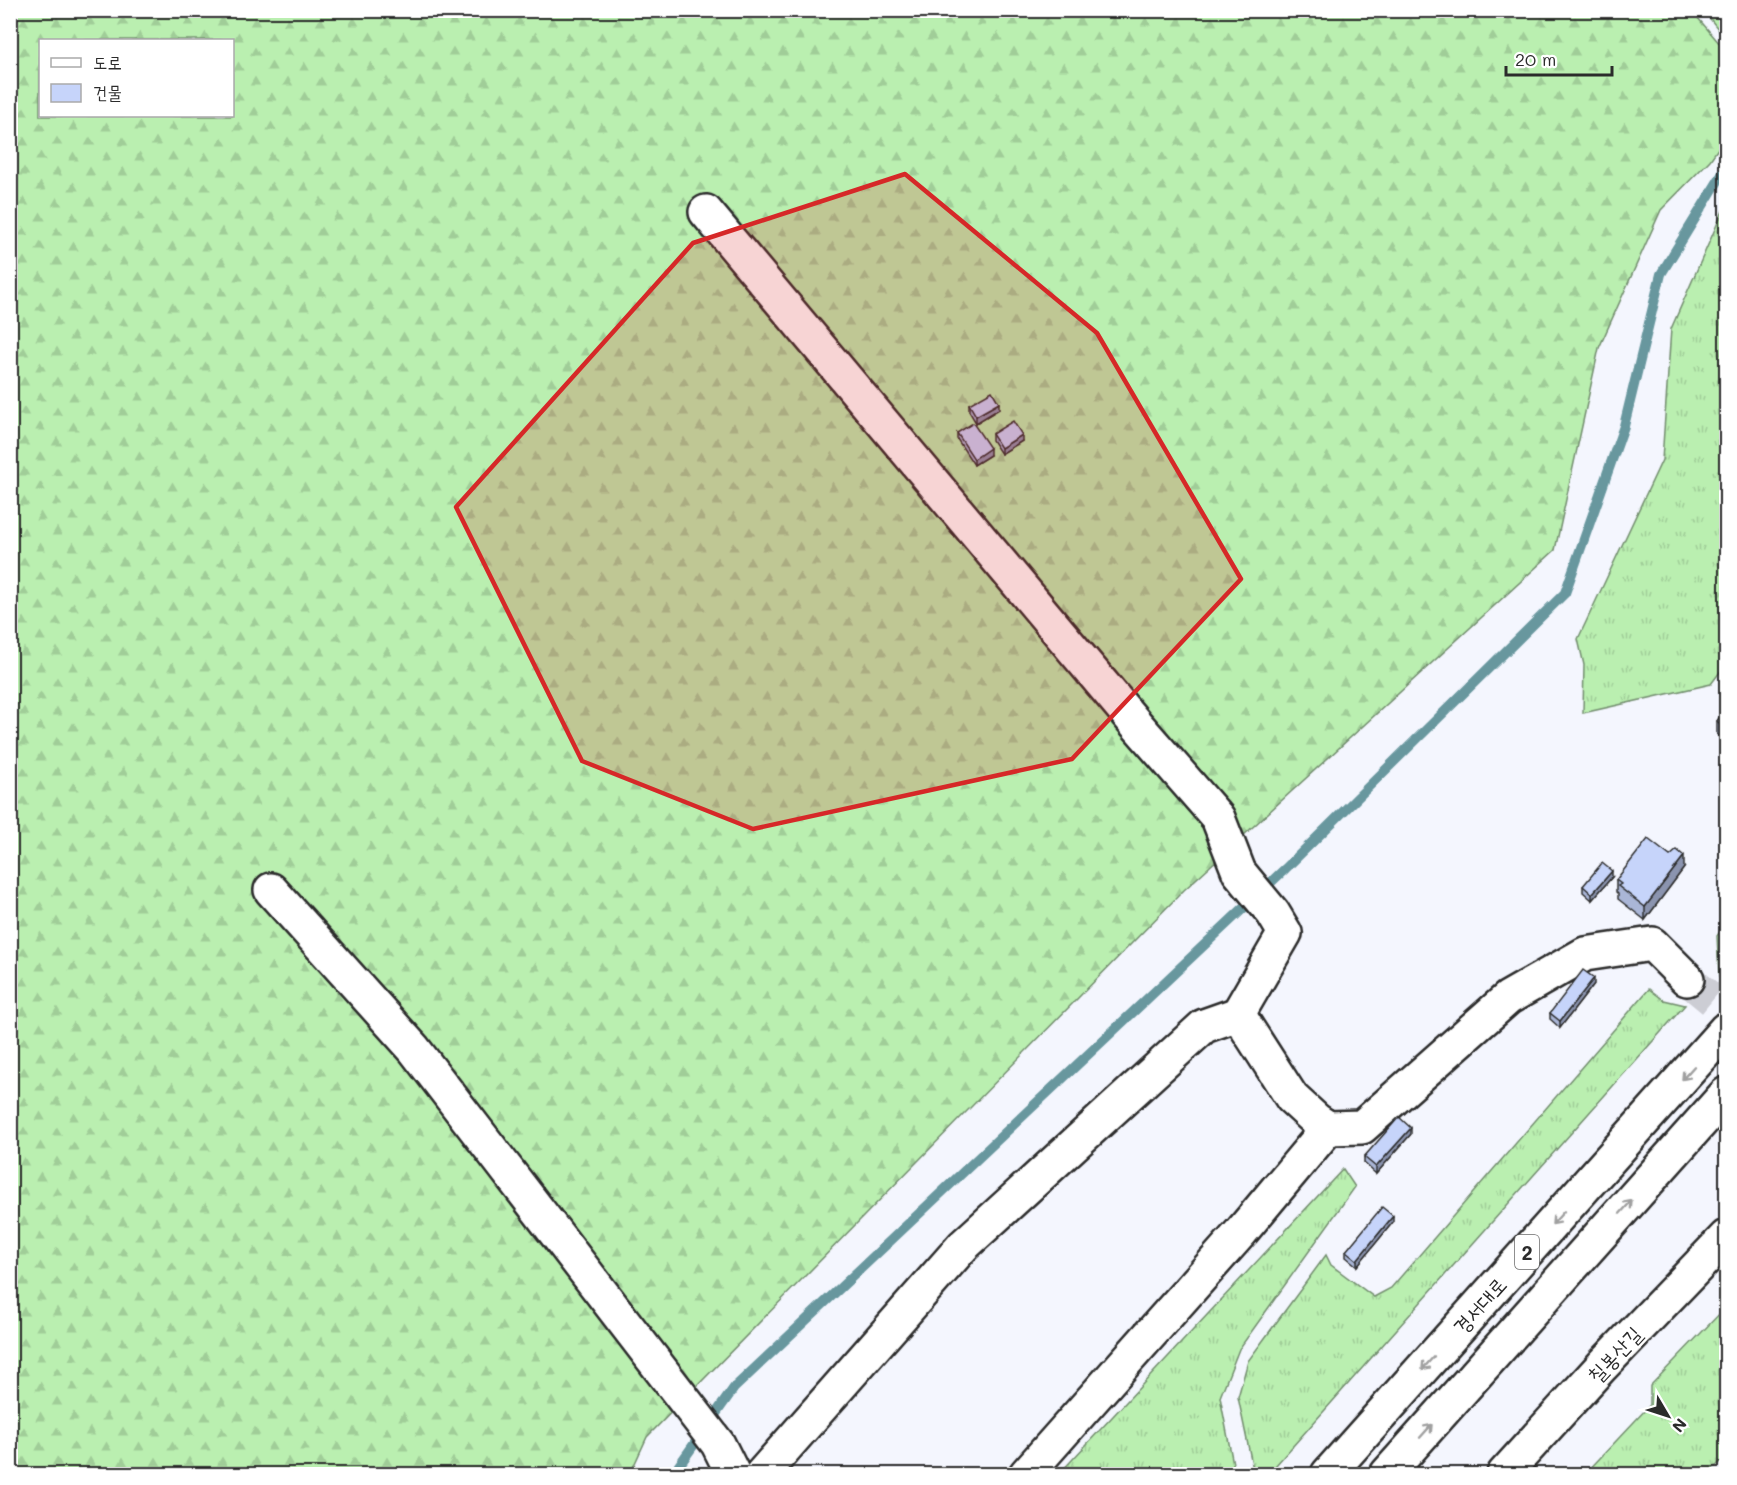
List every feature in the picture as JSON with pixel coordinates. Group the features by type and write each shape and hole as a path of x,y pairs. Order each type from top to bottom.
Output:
{"street":[{"path":"706,212 1136,724 1218,818 1239,872 1273,913 1285,933 1238,1014 1204,1026 963,1246 762,1474"},
{"path":"272,890 414,1049 718,1444 733,1474"},
{"path":"1238,1014 1292,1098 1328,1128 1362,1127 1508,998 1585,954 1652,944 1687,979"},
{"name":"경서대로","path":"1328,1474 1726,1029"},
{"name":"2","path":"1387,1474 1726,1094"},
{"path":"1026,1474 1242,1231 1328,1128"},
{"name":"칠봉산길","path":"1504,1474 1602,1366 1726,1237"}],"highlighted area":[{"path":"905,174 1097,333 1241,579 1072,759 753,829 582,761 456,507 693,243"}],"green space":[{"path":"10,11 1692,11 1726,51 1726,137 1710,160 1661,210 1599,348 1555,550 1184,890 647,1437 630,1474 11,1474"},
{"path":"1704,11 1726,11 1726,39"},
{"path":"1726,204 1726,664 1711,684 1583,713 1584,665 1578,639 1662,460 1671,329"},
{"path":"1726,923 1726,966 1719,975 1717,936"},
{"path":"1649,989 1664,1000 1685,1005 1268,1474 1254,1474 1238,1397 1248,1361 1326,1255 1331,1265 1374,1297 1391,1288"},
{"path":"1343,1169 1355,1187 1239,1349 1220,1397 1235,1474 1059,1474"},
{"path":"1726,1307 1726,1458 1706,1474 1585,1474 1650,1405 1650,1386"}],"building":[{"path":"992,391 999,403 976,416 969,404"},
{"path":"1013,421 1022,435 1001,448 992,434"},
{"path":"973,423 990,448 974,459 957,433"},
{"path":"1726,709 1726,729 1717,721"},
{"path":"1648,839 1670,856 1677,850 1684,856 1645,907 1618,886 1621,884 1616,880"},
{"path":"1602,863 1612,871 1592,894 1583,886"},
{"path":"1583,970 1594,978 1560,1021 1550,1013"},
{"path":"1399,1117 1411,1128 1376,1167 1364,1157"},
{"path":"1382,1207 1393,1216 1357,1260 1346,1251"}],"waterway":[{"path":"673,1474 734,1388 1285,869 1565,593 1624,426 1661,274 1726,168"}],"tunnel":[{"path":"1687,979 1726,1011"}]}
